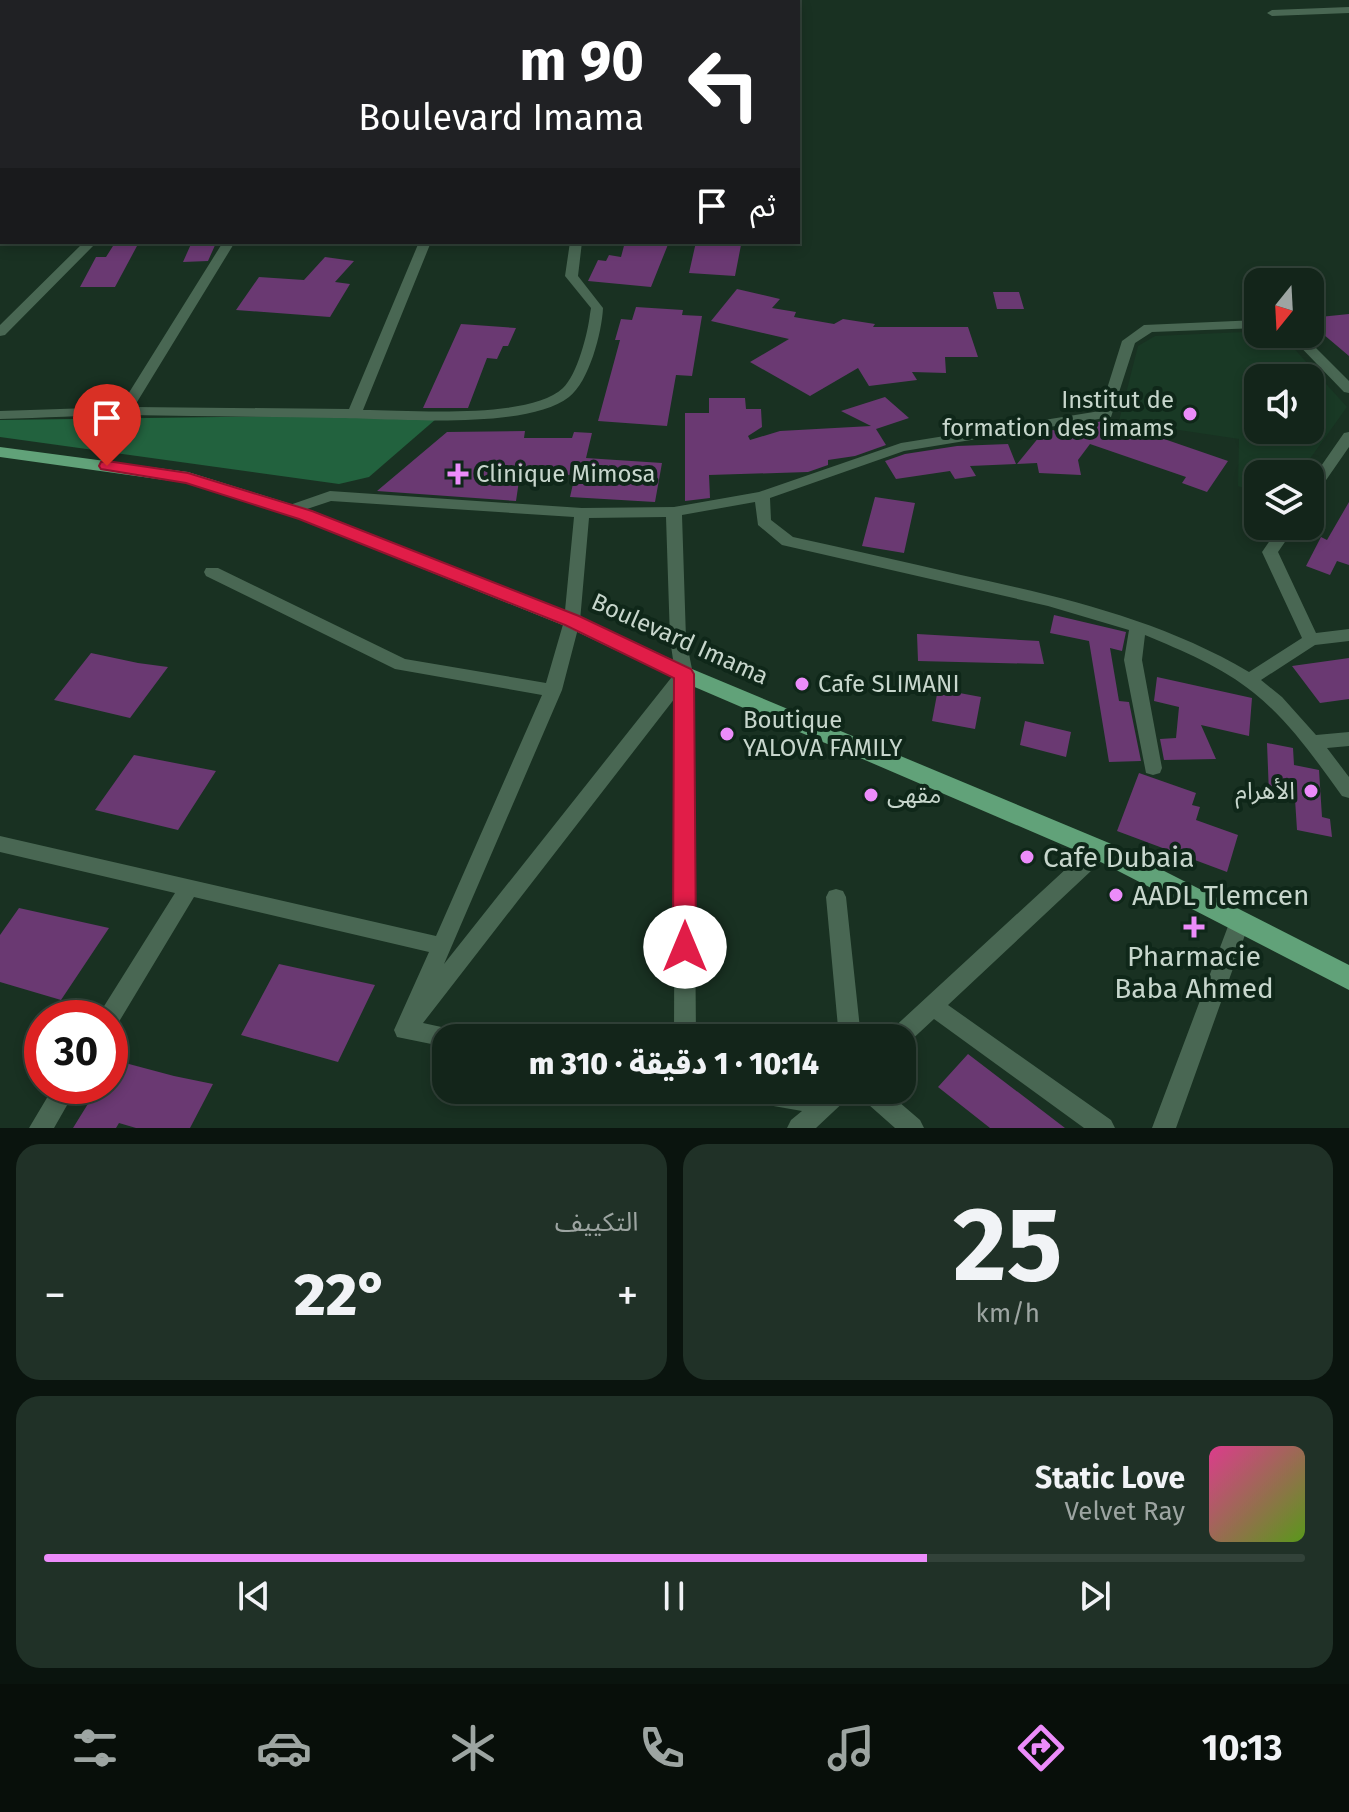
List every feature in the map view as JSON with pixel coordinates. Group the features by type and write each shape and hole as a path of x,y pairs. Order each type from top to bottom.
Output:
{"main road":[{"name":"Boulevard Imama","path":"0,452 188,478 289,510 572,621 684,674 1100,850 1349,978"},
{"name":"Boulevard Imama","path":"1310,958 1349,969"}],"street":[{"path":"1309,0 1321,11"},
{"path":"1272,13 1349,10"},
{"path":"0,332 89,244"},
{"path":"124,411 228,244"},
{"path":"355,412 424,244"},
{"path":"0,415 124,411 458,415 508,413 556,399 573,387 597,312 592,301 571,281 569,274 576,244"},
{"path":"289,510 330,496 582,513 674,512 762,496 901,447 1106,414 1129,341 1149,328 1244,325"},
{"path":"1309,348 1349,389"},
{"path":"1324,473 1349,436"},
{"path":"762,496 763,522 788,541 1039,598 1138,625 1190,647 1249,680 1314,742 1349,791"},
{"path":"674,512 678,639 684,674 685,1024"},
{"path":"405,1030 553,690 572,621 582,513"},
{"path":"1278,540 1270,552 1311,640"},
{"path":"212,572 401,665 553,690"},
{"path":"1138,625 1133,660 1153,768"},
{"path":"1249,680 1311,640 1349,635"},
{"path":"405,1030 684,674"},
{"path":"1314,742 1349,739"},
{"path":"0,844 442,946"},
{"path":"913,1024 1100,850"},
{"path":"120,1000 189,888"},
{"path":"836,897 849,1024"},
{"path":"1164,1128 1240,921"},
{"path":"933,1006 1103,1128"},
{"path":"405,1030 432,1035"},
{"path":"41,1128 56,1104"},
{"path":"799,1128 825,1104"},
{"path":"884,1104 912,1128"}],"shaded area":[{"name":"Institut de formation des imams","path":"1244,332 1244,348 1294,348 1308,364 1244,364 1244,444 1320,444 1309,460 1244,460 1244,488 1238,486 1239,439 1119,421 1138,346 1155,336"},
{"name":"Institut de formation des imams","path":"1324,382 1347,407 1324,439"}],"green space":[{"path":"289,416 436,419 369,477 339,484 0,437 0,420"}],"building":[{"path":"191,244 216,244 208,261 183,262"},
{"path":"624,244 668,244 651,287 588,281 598,260 606,261 609,255 621,257"},
{"path":"696,244 741,245 735,276 689,273"},
{"path":"113,246 137,246 115,287 80,287 96,257 106,257"},
{"path":"325,257 354,261 335,282 350,284 330,317 236,310 259,277 304,280"},
{"path":"737,289 780,299 772,308 796,312 794,317 834,324 843,319 875,324 873,327 968,327 978,357 945,357 946,373 912,372 917,380 869,386 858,368 810,396 750,362 789,339 711,321"},
{"path":"993,292 1019,292 1024,309 997,309"},
{"path":"636,307 683,310 682,315 702,316 692,376 676,375 667,426 598,421 620,340 615,340 621,319 632,320"},
{"path":"1349,314 1349,356 1324,335 1324,317"},
{"path":"461,324 516,328 508,346 503,346 497,359 487,358 468,408 423,408"},
{"path":"885,397 909,418 876,429 886,445 855,456 828,460 828,465 808,472 709,475 710,498 685,501 685,413 709,413 709,398 745,398 746,409 761,409 762,427 748,436 750,440 780,431 871,426 841,411"},
{"path":"1109,420 1228,461 1207,492 1182,483 1186,477 1090,444 1078,460 1081,475 1039,473 1037,463 1017,464 1044,431 1053,430 1072,436 1081,425"},
{"path":"525,431 524,438 572,438 574,432 592,433 586,458 662,463 655,502 570,497 575,475 520,474 516,501 377,491 447,432"},
{"path":"1008,444 1016,464 970,466 976,476 955,479 950,471 896,479 885,461 905,454 957,446"},
{"path":"875,497 915,503 904,553 862,546"},
{"path":"1349,502 1349,565 1337,561 1330,575 1306,566 1319,540 1327,540"},
{"path":"1054,615 1126,632 1122,651 1110,648 1119,701 1129,702 1141,761 1109,762 1089,641 1050,633"},
{"path":"917,634 1039,641 1044,664 918,661"},
{"path":"91,653 168,667 130,718 54,700"},
{"path":"1349,658 1349,699 1320,703 1292,666"},
{"path":"1157,677 1252,698 1249,736 1201,725 1216,759 1164,760 1160,739 1176,738 1179,707 1154,701"},
{"path":"938,689 981,697 975,729 932,721"},
{"path":"1025,721 1071,732 1066,757 1020,745"},
{"path":"1267,743 1293,748 1294,765 1319,770 1322,817 1330,819 1332,837 1297,830 1295,799 1269,794"},
{"path":"134,755 216,771 178,830 95,810"},
{"path":"1139,773 1196,793 1192,805 1200,807 1196,820 1238,835 1227,872 1117,831"},
{"path":"19,908 109,928 61,1000 0,982 0,935"},
{"path":"279,964 375,985 338,1062 241,1035"},
{"path":"968,1054 1065,1128 990,1128 938,1087"},
{"path":"128,1064 213,1084 190,1128 136,1128 119,1123 116,1128 73,1128 88,1104 128,1104"}],"place":[{"name":"Institut de formation des imams","path":"1190,414"},
{"name":"Clinique Mimosa","path":"458,474"},
{"name":"Cafe SLIMANI","path":"802,684"},
{"name":"Boutique YALOVA FAMILY","path":"727,734"},
{"name":"الأهرام","path":"1311,791"},
{"name":"مقهى","path":"871,795"},
{"name":"Cafe Dubaia","path":"1027,857"},
{"name":"AADL Tlemcen","path":"1116,895"},
{"name":"Pharmacie Baba Ahmed","path":"1194,927"}],"route":[{"path":"107,466 188,478 306,515 572,621 684,674 685,947"}]}
